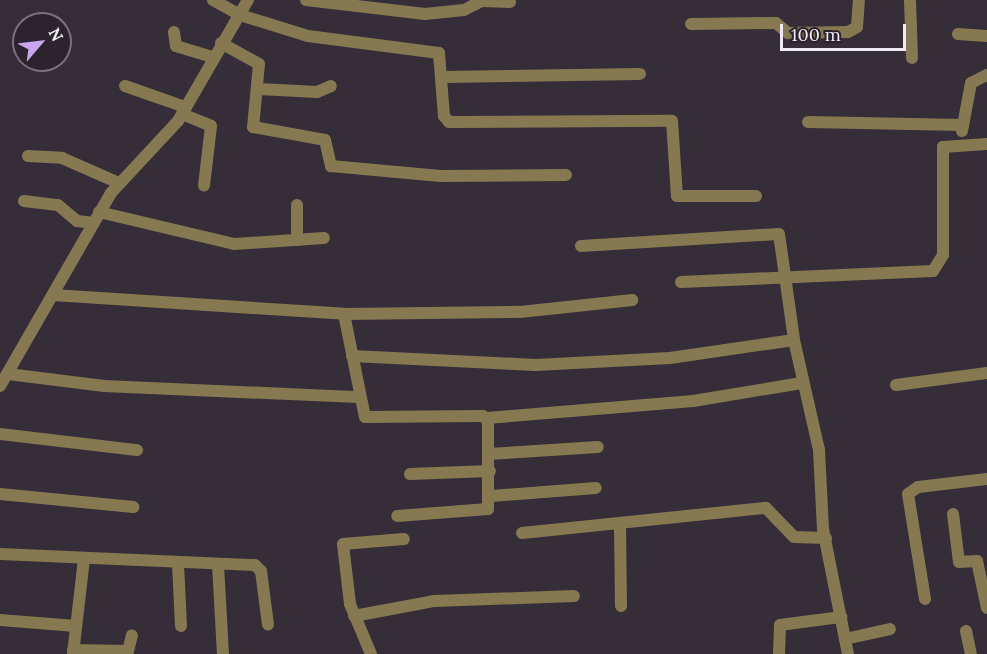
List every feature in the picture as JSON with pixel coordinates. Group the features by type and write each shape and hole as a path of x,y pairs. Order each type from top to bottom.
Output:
{"street":[{"path":"213,0 240,15 308,36 436,52 443,58 444,116 449,122 669,120 676,126 677,196 756,196"},
{"path":"0,386 96,217 118,183 184,111 212,57 248,0"},
{"path":"306,0 425,14 464,10 482,1 510,2"},
{"path":"691,24 776,23 788,33 849,32 857,27 859,0"},
{"path":"910,0 912,58"},
{"path":"174,32 176,46 212,57"},
{"path":"958,34 987,36"},
{"path":"221,43 258,61 259,89 252,122 256,129 325,140 332,166 441,176 566,175"},
{"path":"444,77 640,74"},
{"path":"960,143 971,83 987,75"},
{"path":"125,86 184,111 211,127 204,186"},
{"path":"259,89 317,92 331,86"},
{"path":"808,122 963,125"},
{"path":"681,282 784,274 937,269 943,255 942,150 947,144 987,144"},
{"path":"28,156 62,158 118,183"},
{"path":"24,201 58,205 77,221 96,217 234,244 324,238"},
{"path":"297,205 297,240"},
{"path":"581,246 773,232 781,237 794,340 819,450 826,538 848,654"},
{"path":"53,296 344,314 520,312 632,300"},
{"path":"344,314 359,397 369,418 487,418 716,398 802,383"},
{"path":"352,356 536,365 670,358 794,340"},
{"path":"896,385 987,373"},
{"path":"8,374 104,386 359,397"},
{"path":"397,516 486,510 490,496 487,418"},
{"path":"0,434 76,447 137,450"},
{"path":"489,454 598,447"},
{"path":"410,474 490,471"},
{"path":"925,599 908,494 918,488 987,479"},
{"path":"490,496 596,488"},
{"path":"0,494 133,507"},
{"path":"522,533 620,525 766,508 794,537 826,538"},
{"path":"953,514 959,562 978,562 987,609"},
{"path":"620,525 621,606"},
{"path":"371,654 354,616 343,544 404,539"},
{"path":"0,554 260,567 268,625"},
{"path":"84,559 73,652 128,651 132,635"},
{"path":"178,563 181,626"},
{"path":"218,565 223,654"},
{"path":"354,616 434,601 574,596"},
{"path":"779,654 780,625 841,617"},
{"path":"0,620 75,626"},
{"path":"845,639 890,629"},
{"path":"966,631 971,654"}]}
